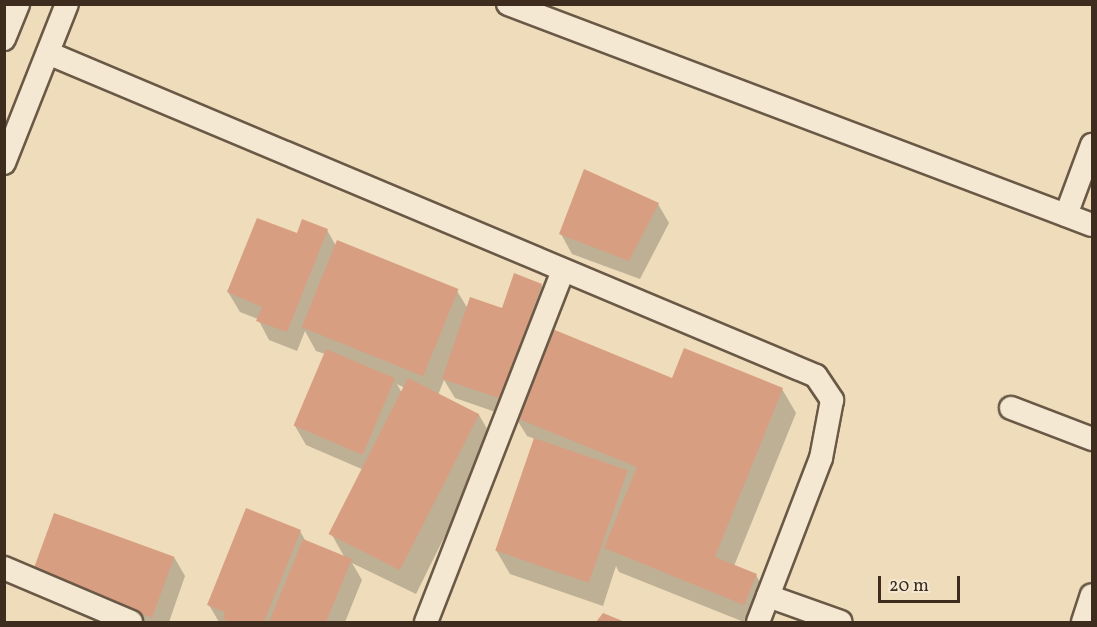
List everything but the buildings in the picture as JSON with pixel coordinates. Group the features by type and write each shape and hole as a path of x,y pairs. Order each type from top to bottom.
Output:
{"street":[{"path":"4,39 18,4"},
{"path":"4,163 67,4"},
{"path":"508,4 1092,225"},
{"path":"48,54 563,272 816,376 832,400 821,458 758,622"},
{"path":"1066,215 1092,145"},
{"path":"426,622 563,272"},
{"path":"1011,408 1092,439"},
{"path":"4,568 131,622"},
{"path":"1083,622 1092,595"},
{"path":"768,596 841,622"}]}
